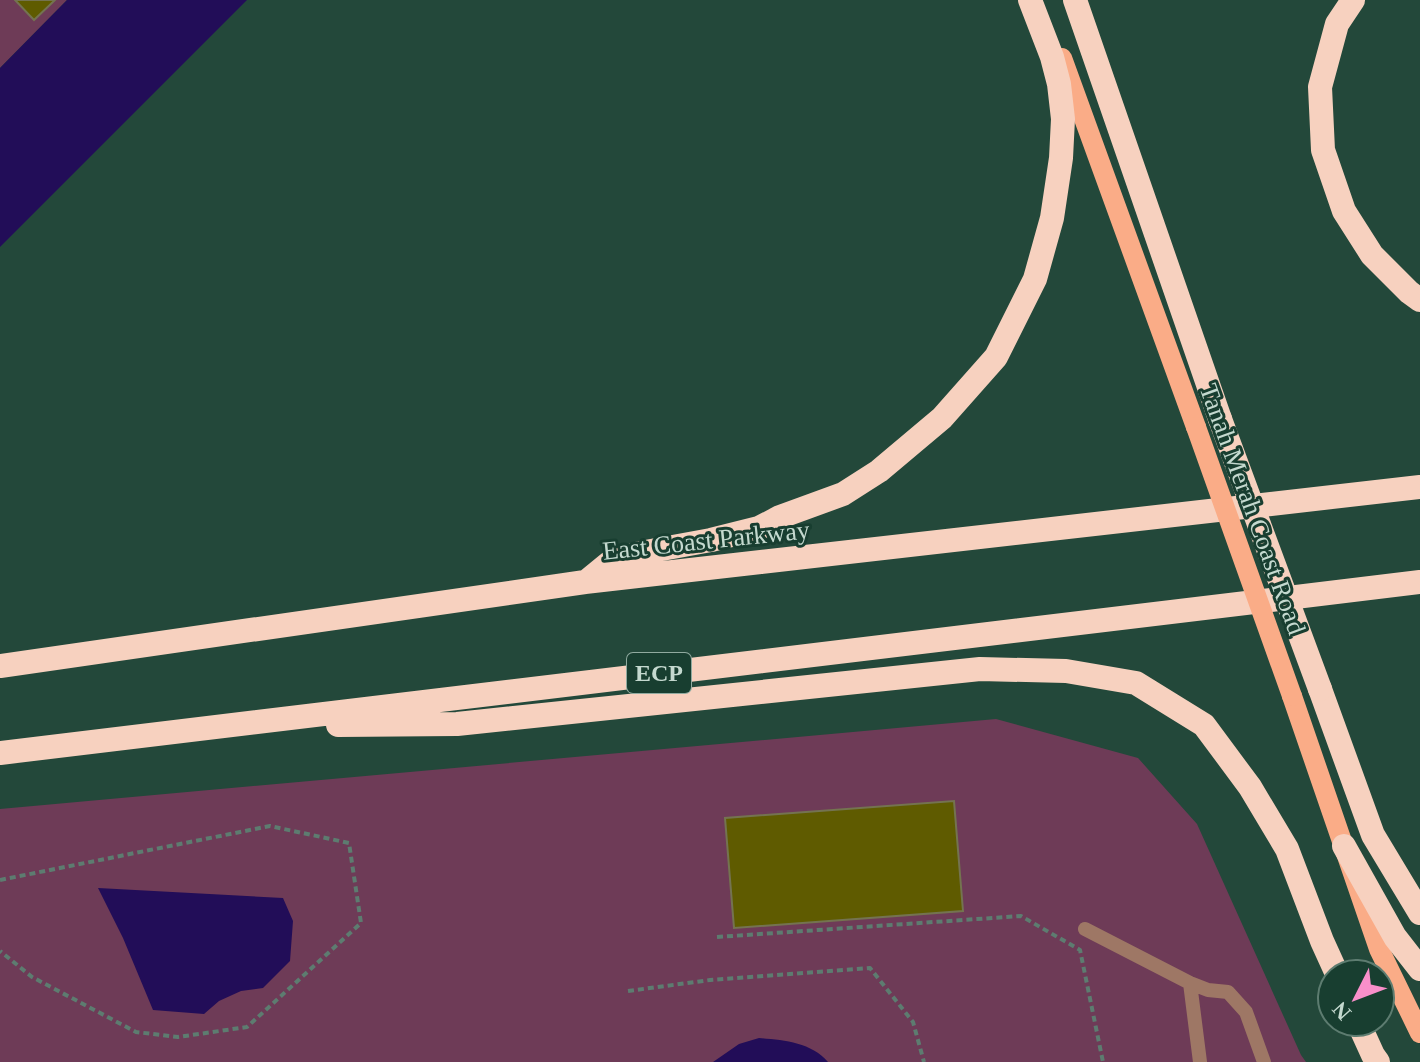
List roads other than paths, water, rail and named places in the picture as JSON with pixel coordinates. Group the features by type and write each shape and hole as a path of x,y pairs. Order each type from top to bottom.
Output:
{"highway":[{"path":"585,582 609,563 640,553 759,528 843,494 879,471 942,418 996,357 1035,279 1052,218 1061,158 1063,119 1059,84 1030,0"},
{"path":"1075,0 1220,419 1373,835 1420,913"},
{"path":"1353,0 1337,24 1320,87 1323,150 1344,211 1372,255 1420,300"},
{"name":"East Coast Parkway","path":"0,666 585,582 1420,487"},
{"name":"ECP","path":"0,753 1420,582"},
{"path":"216,726 457,724 980,669 1066,671 1136,683 1204,725 1250,787 1287,849 1330,958"},
{"path":"1344,846 1395,937 1420,969"},
{"path":"1365,1038 1378,1062"}],"main road":[{"name":"Tanah Merah Coast Road","path":"1041,0 1292,696 1379,949 1420,1033"}],"lane":[{"path":"1085,929 1190,983 1208,990 1228,992 1246,1012 1264,1062"},
{"path":"1190,983 1200,1062"}]}
